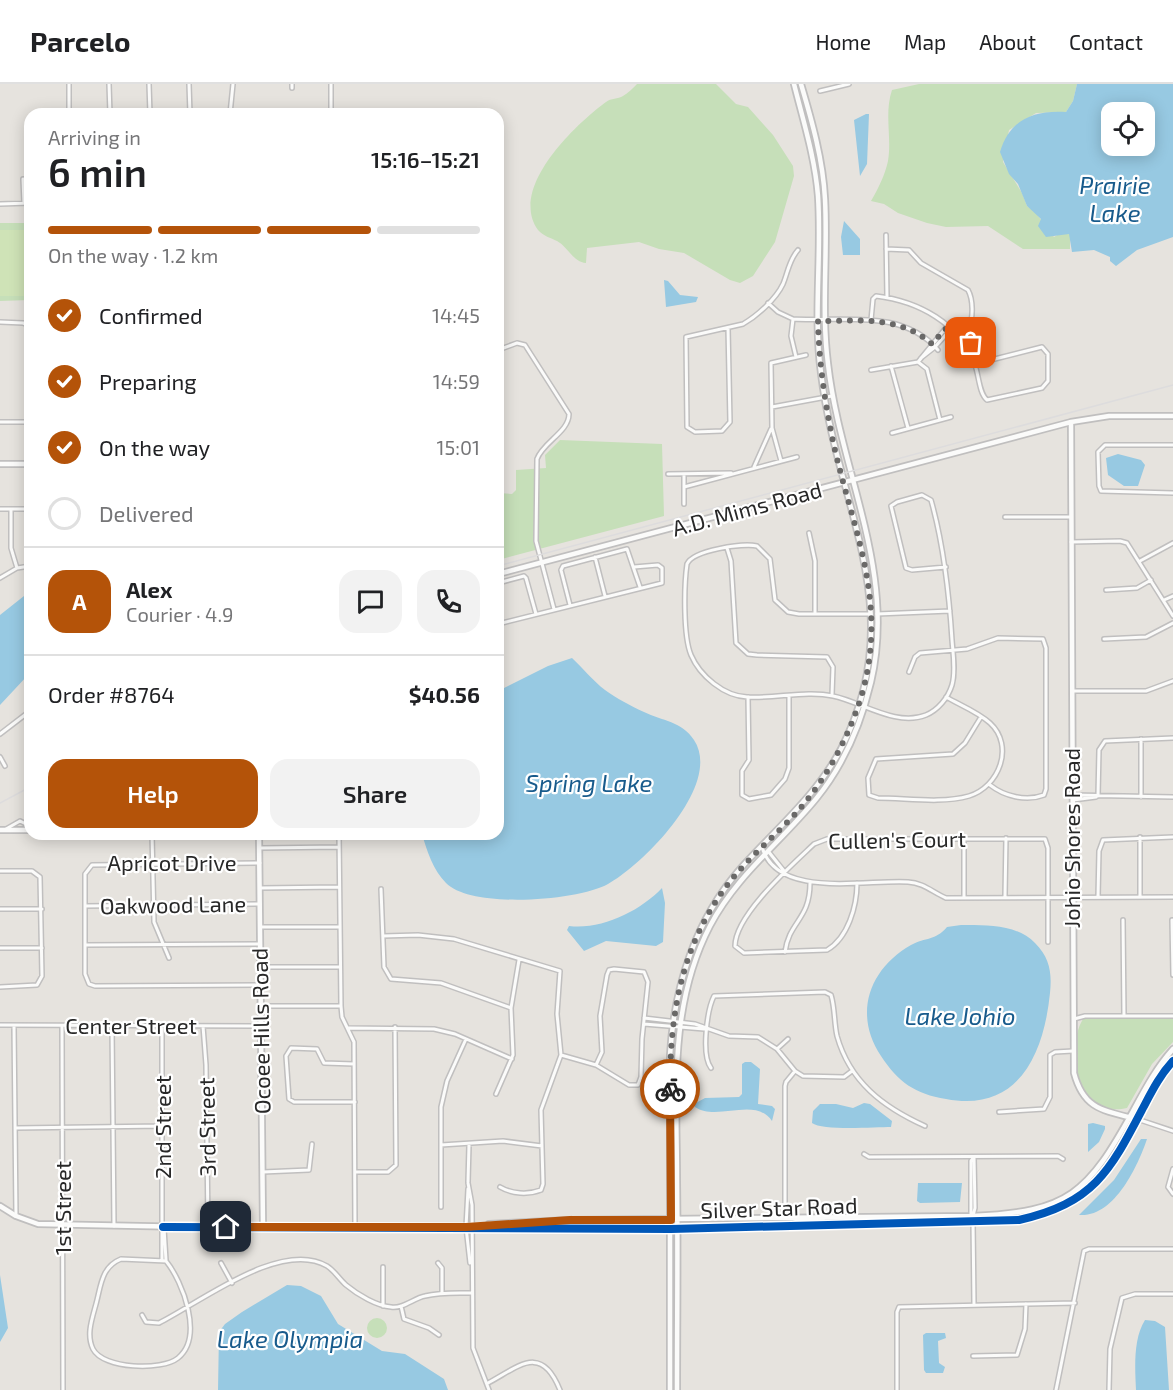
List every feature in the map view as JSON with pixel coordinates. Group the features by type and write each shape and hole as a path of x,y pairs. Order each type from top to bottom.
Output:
{"street":[{"path":"69,84 69,108"},
{"path":"109,84 110,108"},
{"path":"149,84 150,108"},
{"path":"189,84 190,108"},
{"path":"231,108 233,84"},
{"path":"331,84 332,108"},
{"path":"670,1390 672,1024 685,968 705,921 728,885 762,846 797,812 841,749 859,704 868,666 872,614 863,550 843,483 824,398 818,321 819,212 807,134 794,84"},
{"path":"677,1390 679,1025 691,972 712,923 734,889 829,782 845,753 865,707 875,664 879,614 874,568 832,396 825,321 825,213 819,152 801,84"},
{"path":"820,91 829,86 849,84"},
{"path":"0,204 24,203 23,179"},
{"path":"886,235 887,297"},
{"path":"871,370 919,360 945,329 965,328 971,323 971,296 968,290 921,263 909,250 886,249"},
{"path":"728,328 730,422 722,431 695,432 687,427 686,337 728,328 751,320 783,285 792,257 798,250"},
{"path":"871,320 873,297 887,297 922,308 951,328 960,340 975,364 983,396 990,401 1042,388 1048,381 1048,354 1042,347 975,364"},
{"path":"768,303 778,312 793,319 871,320 903,326 937,349"},
{"path":"793,319 791,336 796,357"},
{"path":"0,322 24,323"},
{"path":"926,353 937,349 951,328"},
{"path":"960,340 970,341 971,345 967,350"},
{"path":"504,348 517,343 525,345 569,414 568,422 540,451 537,459 536,541 554,609"},
{"path":"781,461 772,428 771,363 806,355"},
{"path":"919,360 927,369 940,420"},
{"path":"891,366 908,428"},
{"path":"772,407 832,396"},
{"name":"A.D. Mims Road","path":"504,572 1071,422 1109,416 1173,416"},
{"path":"892,433 951,417"},
{"path":"0,422 24,422"},
{"name":"Johio Shores Road","path":"1071,422 1074,1073 1083,1097 1103,1110 1137,1119"},
{"path":"754,468 772,428"},
{"path":"1173,445 1105,445 1100,448 1098,475 1101,491 1173,493"},
{"path":"684,487 797,457"},
{"path":"0,464 24,464"},
{"path":"668,474 738,472"},
{"path":"684,474 684,504"},
{"path":"946,567 912,570 906,568 891,506 897,501 922,495 931,500 946,567 950,611 953,650 952,684 938,708 925,716 911,718 891,716 831,696 735,696 712,682 691,655 687,638 687,570 690,559 747,544 765,551 772,568 775,600 781,607 799,614 950,611"},
{"path":"0,509 24,509"},
{"path":"11,509 11,549 17,568"},
{"path":"1005,517 1071,517"},
{"path":"809,533 815,561 815,614"},
{"path":"1071,542 1120,541 1133,549 1173,616"},
{"path":"1140,561 1173,543"},
{"path":"727,548 736,643 748,654 827,657 833,667 831,696"},
{"path":"570,605 561,570 563,566 595,557 627,549 640,586"},
{"path":"595,557 605,596"},
{"path":"504,622 662,582 662,568 658,565 634,567"},
{"path":"0,578 17,568 24,567"},
{"path":"504,581 524,576 526,578 536,614"},
{"path":"1106,590 1137,588 1151,580"},
{"path":"1164,600 1173,596"},
{"path":"1104,639 1146,637 1173,623"},
{"path":"909,672 915,657 920,653 967,649 998,638 1037,637 1045,644 1044,795 1015,797 1004,795 990,785"},
{"path":"1071,691 1146,691 1173,681"},
{"path":"748,697 749,760 741,776 742,795 749,799 771,795 782,784 788,772 789,696"},
{"path":"946,697 981,717 996,730 1002,753 1001,764 990,785 979,793 954,799 878,798 869,795 868,778 876,759 954,754 966,743 981,717"},
{"path":"0,735 24,716"},
{"path":"1098,796 1101,744 1111,739 1173,738"},
{"path":"1141,739 1141,797"},
{"path":"0,757 5,766"},
{"path":"1072,797 1091,799 1098,796 1173,797"},
{"path":"2,830 20,821 24,824"},
{"path":"2,830 24,828"},
{"path":"1140,837 1140,897"},
{"path":"1098,897 1098,851 1103,840 1173,837"},
{"name":"Cullen's Court","path":"857,883 854,910 834,946 819,952 744,953 735,946 738,932 747,918 785,873 814,844 826,838 1039,838 1048,843 1047,897"},
{"path":"964,838 964,898"},
{"path":"1005,897 1006,838"},
{"path":"152,840 154,922 169,958"},
{"name":"Ocoee Hills Road","path":"260,840 263,1228"},
{"path":"339,840 341,1006 344,1022 354,1042 355,1228"},
{"path":"762,846 778,869 810,883 909,882 926,886 946,898 1173,897"},
{"path":"260,848 339,847"},
{"name":"Apricot Drive","path":"260,863 152,863 92,866 85,874 85,945 86,978 89,984 95,986 261,985"},
{"path":"0,871 32,871 37,873 42,883 42,976 37,985 0,987"},
{"path":"785,952 789,935 808,906 810,883"},
{"path":"260,888 340,887"},
{"path":"381,889 384,967 392,979 441,983 511,1008"},
{"path":"1047,897 1048,942"},
{"name":"Oakwood Lane","path":"85,906 260,904"},
{"path":"0,909 42,909"},
{"path":"1123,920 1124,1016"},
{"path":"1172,920 1173,975"},
{"path":"260,927 340,927"},
{"path":"383,936 436,936 560,971 557,1014 561,1055 541,1110 541,1190 509,1192 500,1187"},
{"path":"85,945 260,944"},
{"path":"0,948 42,948"},
{"path":"496,1094 512,1059 511,1008 519,960"},
{"path":"260,967 340,967"},
{"path":"561,1055 596,1065 629,1085 638,1085 641,1077 647,975 644,972 609,970 600,1016 602,1052 596,1065"},
{"path":"711,1068 706,1057 707,1028 714,996 825,992 831,995 837,1033 852,1071 880,1102 925,1126"},
{"path":"261,1006 341,1006"},
{"path":"1074,1019 1173,1016"},
{"path":"644,1018 694,1030 707,1028"},
{"path":"644,1024 672,1024"},
{"path":"679,1025 695,1024 729,1036 758,1037 777,1049 795,1071 809,1078 844,1077 852,1071"},
{"path":"694,1030 695,1024"},
{"name":"Center Street","path":"0,1025 261,1026"},
{"path":"14,1025 16,1216"},
{"name":"1st Street","path":"62,1026 63,1390"},
{"path":"112,1026 114,1226"},
{"name":"2nd Street","path":"162,1026 164,1260"},
{"name":"3rd Street","path":"203,1026 206,1065 208,1227"},
{"path":"355,1172 388,1172 393,1169 396,1158 395,1027"},
{"path":"349,1028 434,1029 466,1039 512,1059"},
{"path":"441,1207 444,1093 466,1039"},
{"path":"777,1049 788,1040"},
{"path":"354,1064 324,1063 317,1049 291,1048 286,1056 286,1093 294,1102 355,1102"},
{"name":"Silver Star Road","path":"469,1227 570,1220 972,1216 1026,1212 1051,1204 1083,1185 1106,1159 1153,1074 1173,1049"},
{"path":"999,1112 1044,1109 1050,1097 1050,1055 1055,1052 1073,1051"},
{"name":"Silver Star Road","path":"0,1206 16,1216 37,1223 163,1227 677,1229 1019,1220 1065,1206 1094,1185 1106,1172 1163,1072 1173,1061"},
{"path":"785,1218 786,1082 795,1071"},
{"path":"1137,1119 1173,1131"},
{"path":"16,1128 163,1126"},
{"path":"441,1145 504,1141 542,1146"},
{"path":"263,1172 309,1170 312,1144"},
{"path":"469,1145 473,1348 489,1390"},
{"path":"864,1154 869,1158 1058,1156 1063,1159"},
{"path":"925,1223 926,1220 960,1220 972,1216 974,1156"},
{"path":"1173,1169 1168,1181 1169,1191 1173,1194"},
{"path":"974,1304 973,1222 981,1218 1020,1215 1026,1212"},
{"path":"787,1226 796,1222 846,1220 849,1217"},
{"path":"524,1228 564,1224 570,1220"},
{"path":"571,1228 577,1224 613,1220"},
{"path":"1056,1390 1084,1251 1089,1248 1173,1249"},
{"path":"121,1259 164,1260 184,1291 189,1307 186,1349 173,1362 163,1365 116,1365 99,1357 93,1349 90,1330 106,1268 121,1259"},
{"path":"142,1315 146,1322 159,1323 232,1283 277,1262 313,1260 333,1270 346,1285 357,1293 383,1306 401,1306 422,1296 442,1293 471,1293"},
{"path":"221,1263 232,1283"},
{"path":"438,1263 442,1268 442,1293"},
{"path":"383,1267 383,1306"},
{"path":"1109,1390 1110,1349 1122,1298 1135,1294 1173,1294"},
{"path":"897,1390 897,1312 899,1307 1075,1303"},
{"path":"972,1356 1017,1355 1025,1329 1026,1304"},
{"path":"401,1306 404,1319 429,1328 439,1335"},
{"path":"671,1311 677,1311"},
{"path":"488,1383 517,1365 531,1362 543,1367 560,1390"}],"green space":[{"path":"637,84 716,84 736,104 748,107 773,135 793,166 794,176 775,242 753,276 740,283 730,280 684,253 659,249 639,242 587,248 586,263 581,262 557,241 538,230 531,213 532,195 538,177 550,158 563,141 593,112 608,101 623,96"},
{"path":"919,84 1077,84 1073,101 1066,112 1036,113 1009,130 1003,162 1022,193 1027,206 1036,213 1054,237 1059,234 1070,234 1070,249 1023,249 988,226 946,227 927,223 898,213 884,204 871,201 888,161 889,108 892,90"},
{"path":"0,223 24,223 24,300 0,301"},
{"path":"0,230 24,230 24,296 0,296"},
{"path":"560,440 662,444 664,516 504,558 504,493 512,494 516,490 516,470 546,468 545,455"},
{"path":"1173,1018 1173,1042 1152,1064 1127,1108 1111,1109 1097,1104 1087,1093 1080,1080 1076,1064 1077,1032 1083,1019"},
{"path":"377,1318 384,1321 387,1328 384,1335 377,1338 370,1335 367,1328 370,1321"}],"water":[{"name":"Prairie Lake","path":"1077,84 1173,84 1173,237 1137,250 1116,266 1110,261 1110,257 1094,250 1072,252 1069,234 1046,237 1038,226 1041,219 1027,206 1000,152 1010,132 1025,119 1044,113 1066,112 1073,101"},
{"path":"869,114 867,164 860,176 854,120"},
{"path":"844,221 860,239 860,255 843,255 841,237"},
{"path":"664,280 668,281 680,295 698,297 696,302 666,307"},
{"path":"1118,454 1141,460 1145,465 1138,486 1124,486 1108,475 1106,458"},
{"path":"24,596 24,679 0,705 0,615"},
{"name":"Spring Lake","path":"572,658 609,693 644,712 684,729 694,740 700,758 698,778 689,800 659,841 641,859 608,884 574,895 525,900 478,897 459,891 446,883 437,872 424,840 504,840 504,688 548,666"},
{"path":"662,888 665,903 663,942 656,946 606,941 584,951 567,930 569,926 594,925 620,917 643,904"},
{"name":"Lake Johio","path":"961,925 1000,927 1028,937 1044,954 1051,979 1047,1015 1041,1037 1034,1057 1023,1074 1009,1087 992,1097 971,1101 925,1094 901,1080 881,1056 873,1040 868,1024 867,1009 876,980 897,955 911,945 934,937 947,927"},
{"path":"751,1062 760,1069 758,1104 772,1106 775,1109 772,1121 765,1114 756,1110 714,1112 695,1107 694,1104 705,1098 739,1097 742,1094 742,1064"},
{"path":"864,1103 870,1104 892,1121 891,1127 837,1128 812,1123 813,1111 820,1104 836,1104 853,1108"},
{"path":"1088,1124 1105,1126 1105,1129 1099,1142 1088,1152"},
{"path":"1141,1139 1147,1139 1138,1163 1123,1188 1103,1208 1092,1214 1079,1215 1114,1180"},
{"path":"918,1183 962,1183 960,1202 920,1203 917,1201"},
{"path":"0,1275 8,1328 0,1342"},
{"name":"Lake Olympia","path":"287,1285 301,1286 321,1296 338,1324 382,1351 405,1354 444,1379 448,1390 218,1390 219,1332 225,1324 242,1312"},
{"path":"1145,1320 1155,1321 1165,1327 1169,1390 1136,1390 1135,1363 1138,1336"},
{"path":"945,1333 946,1338 938,1341 939,1363 945,1367 943,1373 926,1373 924,1370 923,1335"}],"railway":[{"path":"504,564 1173,385"},
{"path":"0,803 24,790"}],"cycle path":[{"path":"163,1227 671,1229 1019,1220 1045,1213 1065,1204 1082,1194 1097,1181 1120,1150 1156,1083 1173,1061"}],"way so far":[{"path":"670,1089 674,1009 694,944 705,921 728,885 797,812 826,773 841,749 850,728 868,666 872,614 870,593 863,550 843,483 824,398 820,373 818,321 871,320 893,323 918,333 932,344 945,329 951,328 960,340 967,339 971,343"}],"route":[{"path":"226,1227 466,1227 505,1222 671,1220 670,1089"}]}
